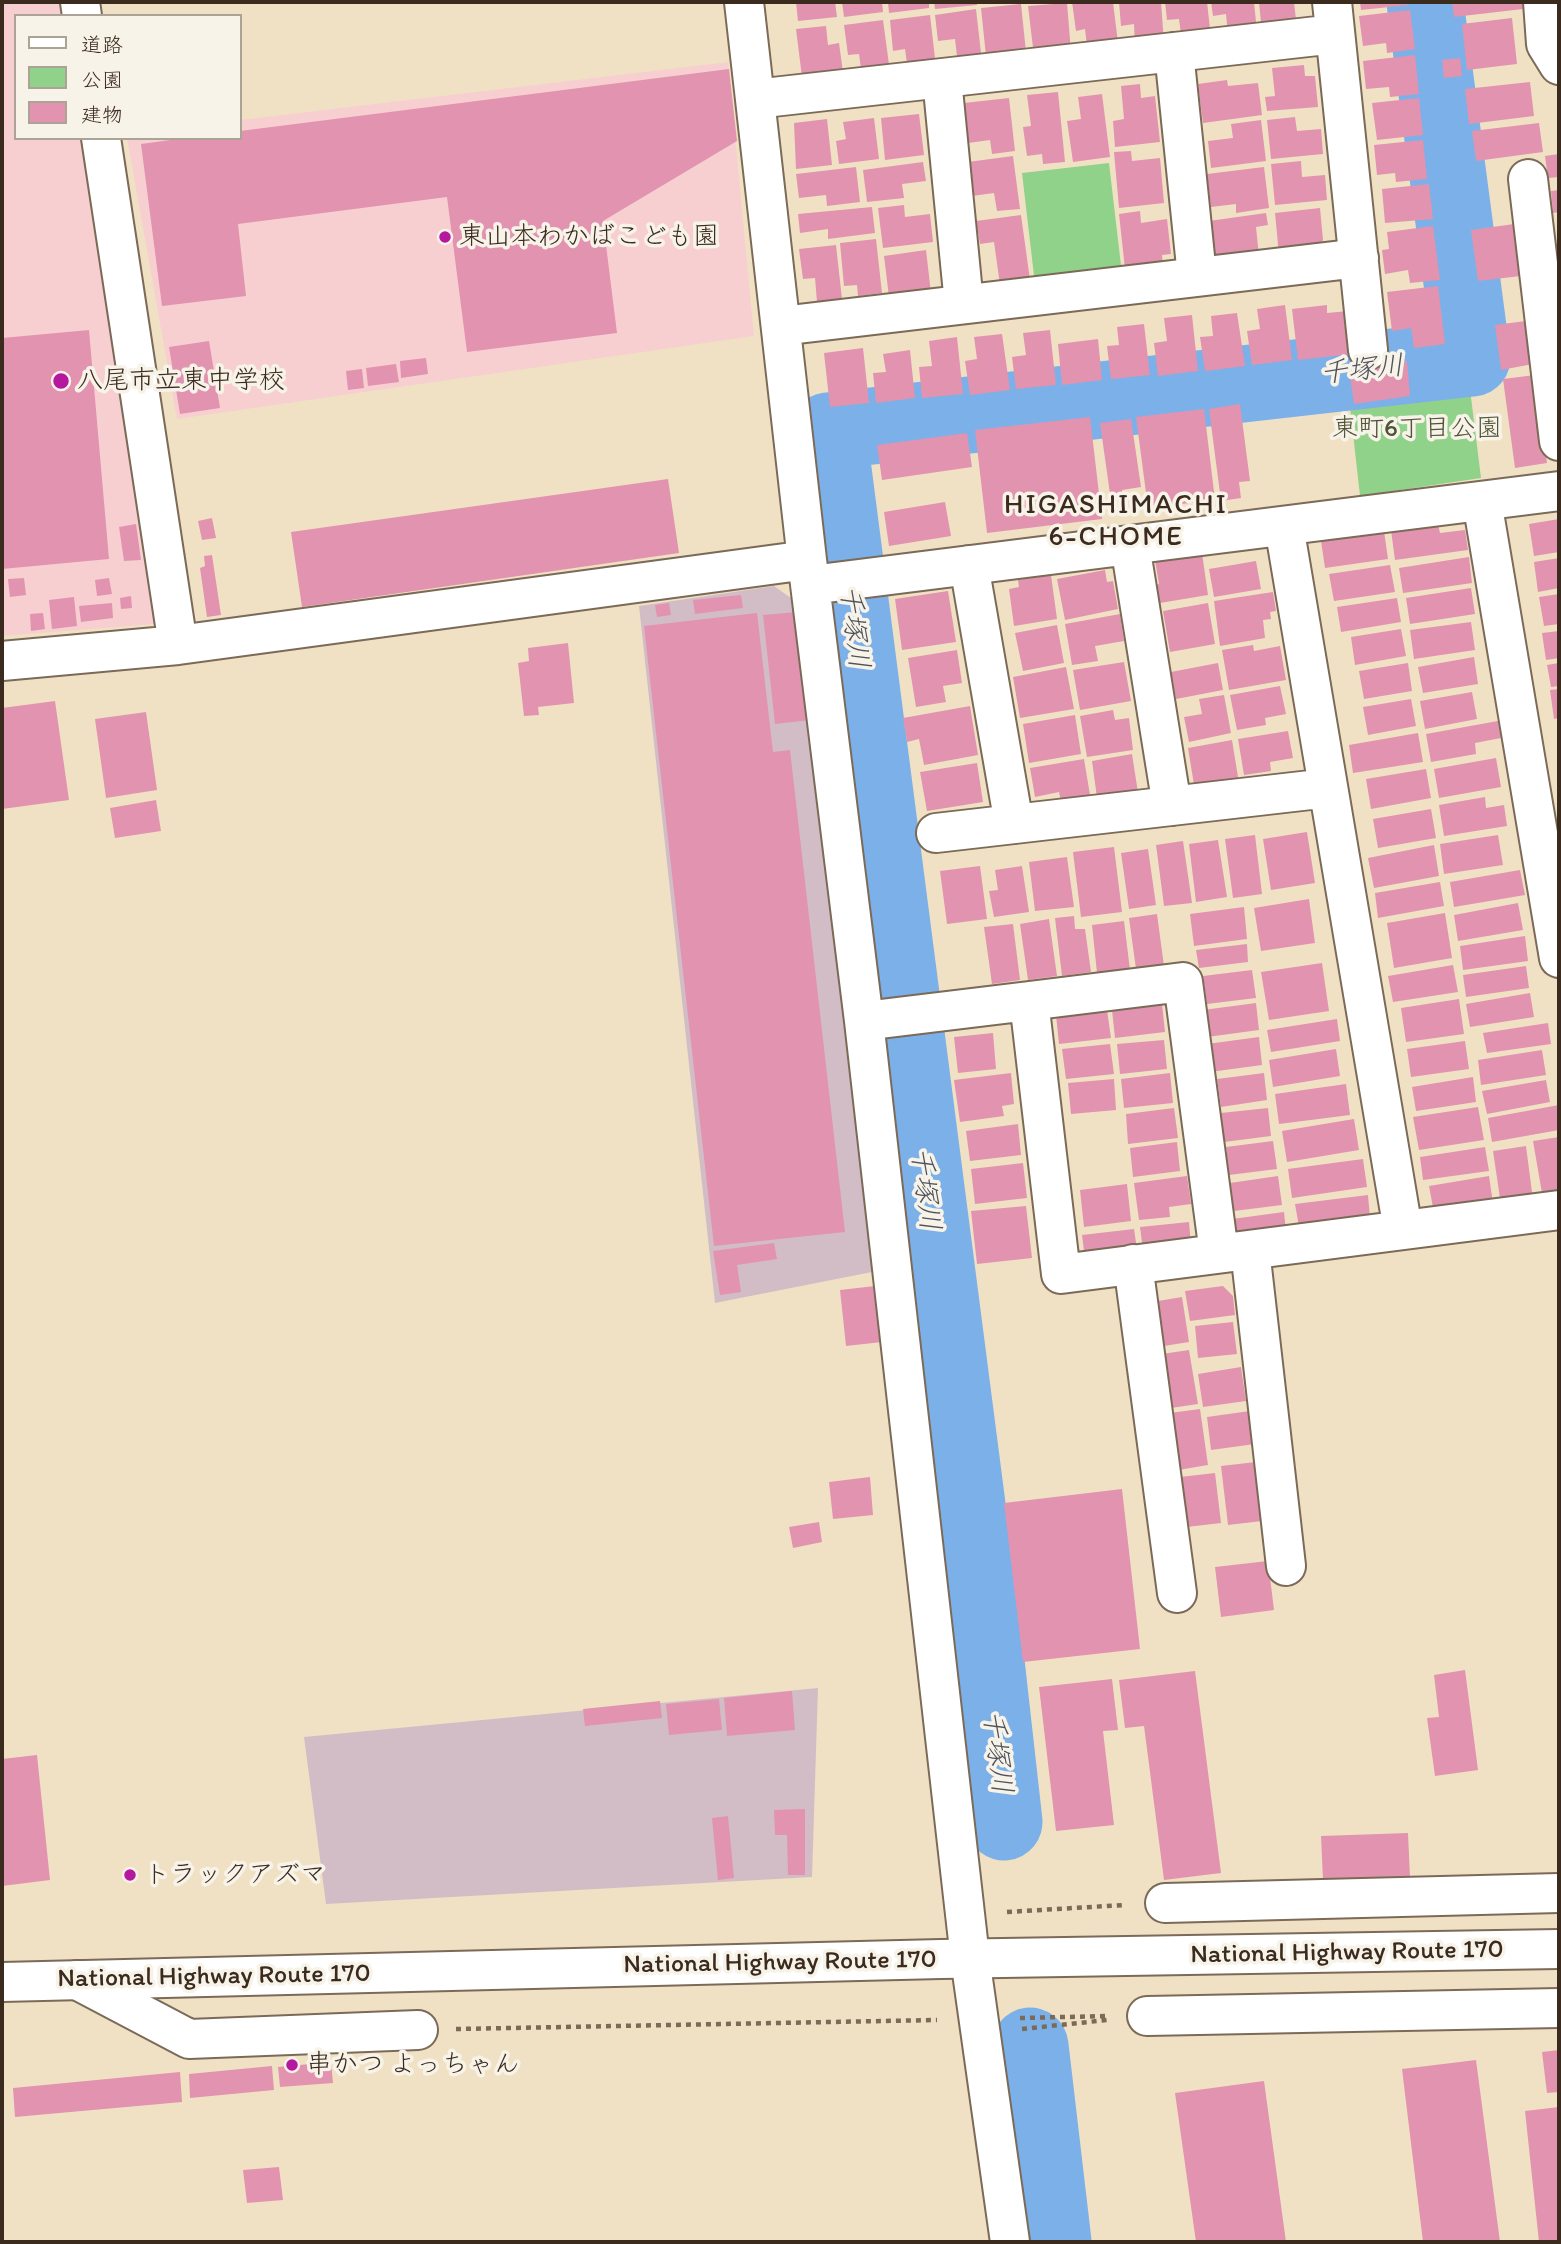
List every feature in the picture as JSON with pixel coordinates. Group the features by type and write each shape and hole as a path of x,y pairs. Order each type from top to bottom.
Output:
{"main road":[{"path":"744,2 781,326 828,576 891,1018 970,1958 1010,2242"},
{"path":"1543,2 1546,44 1559,65"},
{"path":"755,99 1174,52 1334,18 1368,350"},
{"path":"1174,52 1197,276"},
{"path":"942,79 964,304"},
{"path":"101,140 178,645"},
{"path":"1528,178 1559,441"},
{"path":"781,326 1359,258"},
{"path":"2,662 828,576 969,565 1559,491"},
{"path":"1482,501 1547,805 1559,958"},
{"path":"1284,526 1403,1230"},
{"path":"1130,545 1172,806"},
{"path":"969,565 1014,824"},
{"path":"936,833 1328,788"},
{"path":"891,1018 1183,982 1235,1251 1286,1566"},
{"path":"1029,1001 1061,1274 1559,1210"},
{"path":"1133,1264 1177,1593"},
{"path":"1165,1903 1559,1893"},
{"name":"National Highway Route 170","path":"2,1982 970,1958 1559,1950"},
{"path":"77,1980 189,2039 418,2030"},
{"path":"1147,2015 1559,2008"}],"path":[{"path":"1002,1912 1165,1903"},
{"path":"1011,2018 1147,2015"},
{"path":"1028,2029 1147,2015"},
{"path":"418,2030 945,2020"}],"shaded area":[{"name":"八尾市立東中学校","path":"2,2 66,2 68,14 14,14 14,140 85,140 155,624 2,636"},
{"name":"東山本わかばこども園","path":"728,62 754,336 177,419 127,140 242,140 242,120"},
{"path":"774,586 798,603 872,1272 715,1303 639,606"},
{"path":"818,1688 812,1877 326,1904 304,1737"}],"green space":[{"path":"1109,163 1122,274 1035,284 1022,173"},
{"name":"東町6丁目公園","path":"1467,365 1481,478 1360,496 1347,380"}],"building":[{"path":"796,2 835,2 837,17 798,21"},
{"path":"842,2 882,2 883,12 844,17"},
{"path":"888,2 929,2 929,8 889,13"},
{"path":"934,2 977,2 977,5 935,9"},
{"path":"1072,2 1113,2 1118,43 1087,46 1085,29 1076,31"},
{"path":"1119,2 1161,2 1164,43 1135,45 1134,24 1121,26"},
{"path":"1165,2 1207,2 1211,38 1182,42 1179,19 1167,20"},
{"path":"1211,2 1254,2 1257,32 1228,35 1226,14 1213,16"},
{"path":"1259,2 1294,2 1297,29 1262,33"},
{"path":"1360,2 1408,2 1408,5 1361,10"},
{"path":"1452,2 1522,2 1523,9 1454,17"},
{"path":"1067,3 1071,52 1034,56 1028,6"},
{"path":"1021,4 1026,52 986,56 981,8"},
{"path":"976,9 982,62 958,65 955,39 938,41 935,15"},
{"path":"1410,10 1415,49 1387,53 1386,43 1363,46 1359,16"},
{"path":"930,15 936,67 908,71 905,49 893,51 890,20"},
{"path":"1512,18 1517,64 1467,70 1462,24"},
{"path":"883,20 890,72 862,76 859,54 848,55 844,25"},
{"path":"826,26 828,45 839,43 843,72 802,77 796,29"},
{"path":"1415,55 1419,94 1390,97 1389,87 1366,89 1363,61"},
{"path":"1460,58 1462,76 1444,78 1442,60"},
{"path":"1304,65 1305,76 1315,76 1318,107 1267,111 1265,97 1275,96 1272,68"},
{"path":"729,69 737,141 603,221 617,333 467,352 447,197 238,224 246,296 162,306 141,144 170,140 242,140 242,131"},
{"path":"1227,80 1228,86 1258,83 1262,115 1203,123 1198,84"},
{"path":"1530,82 1534,116 1469,124 1465,89"},
{"path":"1140,84 1141,98 1155,96 1160,142 1115,147 1113,121 1124,119 1121,86"},
{"path":"1058,92 1065,162 1043,164 1042,154 1027,156 1023,127 1031,126 1027,95"},
{"path":"1102,94 1110,157 1073,162 1067,121 1081,119 1078,97"},
{"path":"1009,98 1015,151 992,154 990,140 968,143 964,103"},
{"path":"1419,98 1423,135 1377,140 1372,103"},
{"path":"919,114 924,155 885,160 881,118"},
{"path":"1295,117 1297,131 1321,129 1323,154 1271,159 1267,120"},
{"path":"874,118 879,159 839,164 836,141 846,139 843,122"},
{"path":"827,119 832,165 796,169 794,123"},
{"path":"1261,120 1266,161 1211,168 1208,141 1233,138 1231,124"},
{"path":"1539,123 1543,152 1476,161 1472,131"},
{"path":"1423,140 1427,179 1396,182 1395,173 1377,175 1374,145"},
{"path":"1131,151 1132,161 1160,158 1164,203 1119,208 1114,152"},
{"path":"1559,154 1559,177 1548,178 1545,156"},
{"path":"1013,156 1020,209 997,211 994,193 972,196 968,162"},
{"path":"1301,161 1302,177 1325,175 1327,200 1275,205 1271,164"},
{"path":"923,162 926,181 902,184 904,198 867,202 863,170"},
{"path":"856,167 860,202 827,206 826,195 799,198 796,174"},
{"path":"1264,167 1269,208 1236,213 1236,204 1211,207 1207,174"},
{"path":"1429,184 1433,219 1385,223 1382,189"},
{"path":"1559,190 1559,212 1553,213 1551,191"},
{"path":"904,205 905,217 930,214 933,242 883,248 878,208"},
{"path":"872,207 875,233 828,239 828,229 800,233 798,214"},
{"path":"1320,208 1323,240 1317,251 1279,255 1275,213"},
{"path":"1140,211 1141,223 1167,219 1171,254 1162,255 1163,265 1125,269 1119,214"},
{"path":"1266,213 1268,225 1256,227 1259,256 1214,262 1209,221"},
{"path":"1021,215 1030,280 1000,285 994,242 980,244 976,221"},
{"path":"1514,224 1521,276 1478,281 1471,230"},
{"path":"1433,226 1440,280 1410,283 1408,270 1385,274 1382,250 1389,249 1387,232"},
{"path":"876,239 882,293 858,296 857,285 844,286 840,243"},
{"path":"836,245 842,299 817,302 815,278 803,279 799,249"},
{"path":"926,250 931,293 889,297 884,256"},
{"path":"1438,286 1445,344 1414,348 1411,328 1392,331 1387,292"},
{"path":"1285,305 1292,360 1252,365 1247,331 1260,329 1257,309"},
{"path":"1327,305 1327,313 1348,311 1352,354 1298,360 1292,309"},
{"path":"1237,313 1245,366 1205,371 1200,337 1213,336 1211,316"},
{"path":"1192,315 1198,371 1158,376 1154,343 1167,341 1164,318"},
{"path":"1526,321 1533,364 1501,370 1495,325"},
{"path":"1144,324 1150,375 1111,379 1107,346 1119,345 1117,327"},
{"path":"89,330 109,559 2,569 2,338"},
{"path":"1050,330 1056,385 1016,389 1012,357 1026,355 1023,333"},
{"path":"1002,334 1010,390 970,395 965,361 977,359 974,337"},
{"path":"957,337 963,394 922,398 919,367 932,366 929,341"},
{"path":"1098,339 1102,380 1062,385 1058,344"},
{"path":"209,341 220,408 180,414 169,347"},
{"path":"863,348 869,403 830,407 824,353"},
{"path":"910,350 915,398 876,403 873,373 886,372 883,354"},
{"path":"426,358 428,374 401,378 400,361"},
{"path":"1407,361 1410,396 1354,404 1349,369"},
{"path":"396,364 399,382 368,386 366,368"},
{"path":"362,369 364,388 348,390 346,371"},
{"path":"1535,375 1547,463 1515,468 1503,379"},
{"path":"1240,404 1250,481 1239,482 1241,498 1221,501 1209,409"},
{"path":"1204,409 1215,500 1148,508 1136,417"},
{"path":"1090,417 1102,519 987,533 975,430"},
{"path":"1131,419 1141,487 1122,490 1123,499 1111,501 1100,423"},
{"path":"967,433 972,467 882,480 877,445"},
{"path":"668,479 679,553 302,607 291,532"},
{"path":"945,502 951,536 889,546 884,512"},
{"path":"212,518 216,538 202,540 198,521"},
{"path":"1559,519 1559,552 1534,556 1529,524"},
{"path":"136,524 141,560 124,561 119,527"},
{"path":"1438,524 1440,533 1465,530 1468,550 1395,560 1391,530"},
{"path":"1384,531 1388,559 1325,568 1321,541"},
{"path":"1202,553 1208,595 1154,604 1151,586 1159,584 1155,560"},
{"path":"212,555 221,615 207,617 200,568 205,566 204,556"},
{"path":"1469,557 1472,583 1403,593 1399,568"},
{"path":"1559,558 1559,588 1538,592 1534,562"},
{"path":"1256,561 1261,589 1214,597 1209,569"},
{"path":"1390,565 1395,592 1334,601 1329,574"},
{"path":"1105,570 1107,582 1113,581 1118,609 1065,620 1057,579"},
{"path":"1051,575 1057,619 1014,626 1009,589 1019,587 1018,580"},
{"path":"24,578 26,595 10,597 8,579"},
{"path":"109,578 112,594 97,596 95,580"},
{"path":"1471,588 1475,614 1410,624 1406,598"},
{"path":"948,591 956,642 902,650 895,599"},
{"path":"1273,592 1276,611 1270,612 1271,619 1263,620 1265,638 1220,646 1214,601"},
{"path":"1559,594 1559,624 1544,626 1539,597"},
{"path":"741,595 743,608 695,614 693,600"},
{"path":"131,596 132,608 121,609 120,598"},
{"path":"74,597 77,626 52,629 49,600"},
{"path":"1397,598 1401,622 1341,632 1337,607"},
{"path":"112,603 113,618 81,622 79,606"},
{"path":"669,603 671,615 657,617 655,605"},
{"path":"1208,603 1215,644 1170,652 1163,611"},
{"path":"797,612 810,720 775,724 763,615"},
{"path":"43,613 45,629 31,631 30,614"},
{"path":"757,613 773,752 790,750 845,1232 714,1246 644,626"},
{"path":"1120,614 1124,641 1095,646 1098,661 1072,665 1065,624"},
{"path":"1471,622 1475,650 1414,659 1410,630"},
{"path":"1057,625 1064,663 1023,671 1015,633"},
{"path":"1401,629 1406,656 1355,665 1351,637"},
{"path":"1559,631 1559,658 1546,660 1542,633"},
{"path":"568,643 574,703 538,707 539,715 524,716 518,663 529,661 528,648"},
{"path":"1253,645 1254,651 1280,646 1286,680 1229,690 1222,650"},
{"path":"957,650 962,683 943,686 946,702 916,707 908,658"},
{"path":"1474,657 1478,684 1423,693 1418,667"},
{"path":"1124,662 1131,701 1080,710 1073,670"},
{"path":"1218,663 1223,690 1176,699 1171,672"},
{"path":"1408,663 1412,691 1364,699 1359,671"},
{"path":"1559,663 1559,686 1551,687 1547,665"},
{"path":"1066,667 1074,709 1020,718 1013,677"},
{"path":"1280,686 1286,714 1265,718 1266,725 1237,730 1230,695"},
{"path":"1559,689 1559,718 1554,719 1550,690"},
{"path":"1472,692 1477,719 1425,729 1420,701"},
{"path":"1224,695 1231,733 1189,742 1184,717 1202,714 1199,699"},
{"path":"1411,699 1416,726 1368,735 1363,707"},
{"path":"55,701 69,800 2,809 2,708"},
{"path":"970,706 978,755 924,765 919,739 907,742 903,718"},
{"path":"1113,710 1115,720 1129,718 1133,750 1087,757 1080,716"},
{"path":"146,712 157,790 106,798 95,719"},
{"path":"1075,715 1081,754 1029,763 1023,724"},
{"path":"1498,721 1501,738 1475,743 1476,754 1431,762 1426,734"},
{"path":"1288,731 1293,758 1270,762 1271,771 1244,775 1238,739"},
{"path":"1418,733 1423,762 1353,773 1349,745"},
{"path":"1232,740 1239,783 1195,791 1188,748"},
{"path":"1132,754 1139,799 1098,805 1092,761"},
{"path":"1496,758 1501,787 1439,798 1434,769"},
{"path":"1084,759 1091,801 1062,807 1059,792 1035,797 1030,768"},
{"path":"977,763 983,802 927,811 920,772"},
{"path":"1426,769 1431,798 1371,809 1366,779"},
{"path":"1485,797 1486,808 1504,805 1507,826 1444,836 1439,805"},
{"path":"156,800 161,831 115,838 110,808"},
{"path":"1431,809 1436,838 1378,848 1373,819"},
{"path":"1307,832 1315,883 1271,890 1263,839"},
{"path":"1255,835 1262,894 1233,898 1225,839"},
{"path":"1498,835 1503,865 1444,874 1440,844"},
{"path":"1218,840 1227,897 1196,902 1189,844"},
{"path":"1183,841 1192,903 1164,906 1156,845"},
{"path":"1434,845 1439,876 1374,888 1368,858"},
{"path":"1114,847 1122,912 1081,917 1073,852"},
{"path":"1148,849 1156,905 1129,909 1121,853"},
{"path":"1067,857 1074,907 1035,911 1029,862"},
{"path":"980,866 987,919 947,924 940,871"},
{"path":"1022,866 1029,912 994,917 989,891 998,890 995,870"},
{"path":"1520,870 1525,895 1454,907 1450,882"},
{"path":"1440,882 1444,906 1378,918 1375,893"},
{"path":"1309,899 1315,943 1261,951 1254,908"},
{"path":"1518,903 1523,930 1458,941 1454,915"},
{"path":"1244,907 1247,939 1194,946 1190,914"},
{"path":"1445,913 1452,958 1394,968 1387,923"},
{"path":"1157,914 1164,966 1136,969 1129,918"},
{"path":"1074,916 1075,929 1085,929 1091,972 1062,976 1055,918"},
{"path":"1049,919 1057,976 1028,980 1020,924"},
{"path":"1124,921 1130,970 1097,973 1092,925"},
{"path":"1013,924 1020,980 992,984 984,927"},
{"path":"1525,936 1528,961 1463,970 1460,946"},
{"path":"1247,944 1248,962 1199,968 1196,950"},
{"path":"1322,963 1329,1011 1269,1020 1261,972"},
{"path":"1453,965 1458,992 1393,1002 1388,976"},
{"path":"1526,966 1529,988 1466,997 1463,975"},
{"path":"1252,970 1256,998 1207,1004 1203,976"},
{"path":"1530,993 1534,1017 1470,1027 1466,1004"},
{"path":"1459,999 1464,1034 1406,1042 1401,1008"},
{"path":"1256,1003 1259,1030 1207,1037 1203,1010"},
{"path":"1162,1004 1165,1032 1115,1038 1112,1010"},
{"path":"1107,1010 1111,1038 1059,1044 1056,1015"},
{"path":"1337,1019 1340,1041 1271,1052 1267,1030"},
{"path":"1548,1023 1551,1044 1487,1053 1483,1033"},
{"path":"993,1033 996,1069 958,1073 954,1037"},
{"path":"1259,1037 1262,1065 1210,1072 1207,1044"},
{"path":"1164,1040 1167,1069 1120,1074 1117,1044"},
{"path":"1465,1041 1469,1069 1411,1077 1407,1049"},
{"path":"1110,1044 1114,1074 1066,1079 1062,1049"},
{"path":"1336,1049 1340,1076 1273,1087 1269,1060"},
{"path":"1542,1050 1546,1075 1481,1085 1478,1060"},
{"path":"1011,1073 1014,1104 1002,1106 1004,1116 960,1122 954,1080"},
{"path":"1170,1073 1173,1103 1124,1108 1121,1079"},
{"path":"1264,1073 1267,1100 1221,1107 1217,1079"},
{"path":"1473,1077 1476,1102 1416,1111 1412,1087"},
{"path":"1114,1079 1116,1110 1071,1114 1068,1083"},
{"path":"1546,1080 1550,1102 1487,1114 1482,1091"},
{"path":"1346,1084 1350,1115 1279,1124 1275,1094"},
{"path":"1559,1105 1559,1130 1492,1142 1488,1118"},
{"path":"1478,1107 1484,1140 1419,1150 1413,1117"},
{"path":"1174,1108 1178,1138 1128,1144 1126,1114"},
{"path":"1268,1108 1271,1136 1224,1142 1221,1113"},
{"path":"1354,1119 1359,1150 1287,1162 1282,1131"},
{"path":"1018,1124 1021,1155 970,1161 966,1131"},
{"path":"1559,1137 1559,1190 1542,1193 1533,1141"},
{"path":"1273,1141 1277,1169 1229,1175 1226,1147"},
{"path":"1177,1142 1180,1171 1133,1177 1130,1148"},
{"path":"1526,1146 1533,1200 1501,1205 1493,1151"},
{"path":"1485,1147 1489,1171 1423,1180 1420,1157"},
{"path":"1363,1159 1367,1187 1292,1198 1288,1169"},
{"path":"1023,1163 1027,1198 975,1204 971,1169"},
{"path":"1187,1176 1191,1204 1169,1207 1170,1217 1139,1220 1134,1183"},
{"path":"1278,1176 1282,1205 1234,1211 1230,1183"},
{"path":"1489,1176 1493,1203 1434,1213 1429,1186"},
{"path":"1127,1184 1131,1221 1084,1227 1080,1190"},
{"path":"1368,1195 1370,1218 1299,1227 1295,1204"},
{"path":"1026,1206 1032,1258 977,1264 971,1211"},
{"path":"1284,1212 1287,1240 1236,1246 1232,1219"},
{"path":"1189,1222 1191,1245 1144,1258 1140,1227"},
{"path":"1134,1229 1138,1256 1085,1259 1082,1235"},
{"path":"774,1243 777,1259 737,1265 741,1292 720,1295 713,1251"},
{"path":"875,1286 882,1342 846,1346 840,1290"},
{"path":"1223,1286 1233,1296 1235,1315 1190,1321 1185,1291"},
{"path":"1182,1297 1189,1342 1164,1346 1158,1301"},
{"path":"1233,1322 1237,1354 1198,1358 1195,1326"},
{"path":"1189,1350 1198,1404 1171,1408 1162,1354"},
{"path":"1241,1367 1246,1401 1203,1407 1198,1374"},
{"path":"1200,1409 1208,1465 1178,1470 1170,1413"},
{"path":"1250,1411 1255,1444 1211,1450 1207,1417"},
{"path":"1256,1462 1262,1521 1228,1525 1221,1466"},
{"path":"1215,1473 1221,1523 1187,1527 1180,1477"},
{"path":"870,1477 873,1515 833,1519 829,1482"},
{"path":"1122,1489 1140,1649 1023,1662 1004,1503"},
{"path":"819,1522 822,1542 793,1548 789,1527"},
{"path":"1268,1561 1274,1610 1221,1617 1215,1567"},
{"path":"1465,1670 1478,1770 1435,1776 1427,1718 1439,1717 1434,1675"},
{"path":"1195,1671 1221,1873 1164,1880 1144,1726 1125,1728 1119,1680"},
{"path":"1112,1679 1118,1730 1103,1731 1114,1825 1056,1831 1039,1687"},
{"path":"792,1691 795,1730 727,1736 724,1698"},
{"path":"719,1699 722,1730 669,1735 666,1704"},
{"path":"660,1701 662,1718 585,1726 583,1709"},
{"path":"37,1755 50,1880 2,1886 2,1759"},
{"path":"805,1809 805,1875 788,1875 787,1835 775,1835 774,1810"},
{"path":"728,1816 734,1878 718,1880 712,1818"},
{"path":"1408,1833 1410,1877 1323,1880 1321,1836"},
{"path":"1559,2050 1559,2092 1547,2093 1542,2052"},
{"path":"1476,2060 1500,2242 1423,2242 1402,2069"},
{"path":"331,2062 333,2083 280,2087 278,2067"},
{"path":"272,2066 274,2090 190,2098 189,2074"},
{"path":"180,2072 182,2102 15,2117 13,2088"},
{"path":"1264,2081 1286,2242 1196,2242 1175,2093"},
{"path":"1559,2107 1559,2242 1539,2242 1525,2111"},
{"path":"279,2167 283,2200 247,2203 243,2170"}],"waterway":[{"name":"千塚川","path":"1004,1822 978,1590 828,431 1472,358 1425,2"},
{"name":"千塚川","path":"1030,2046 1053,2242"}],"place":[{"name":"東山本わかばこども園","path":"445,237"},
{"name":"八尾市立東中学校","path":"61,381"},
{"name":"トラックアズマ","path":"130,1875"},
{"name":"串かつ よっちゃん","path":"292,2065"}],"district":[{"name":"HIGASHIMACHI 6-CHOME","path":"1116,522"}]}
